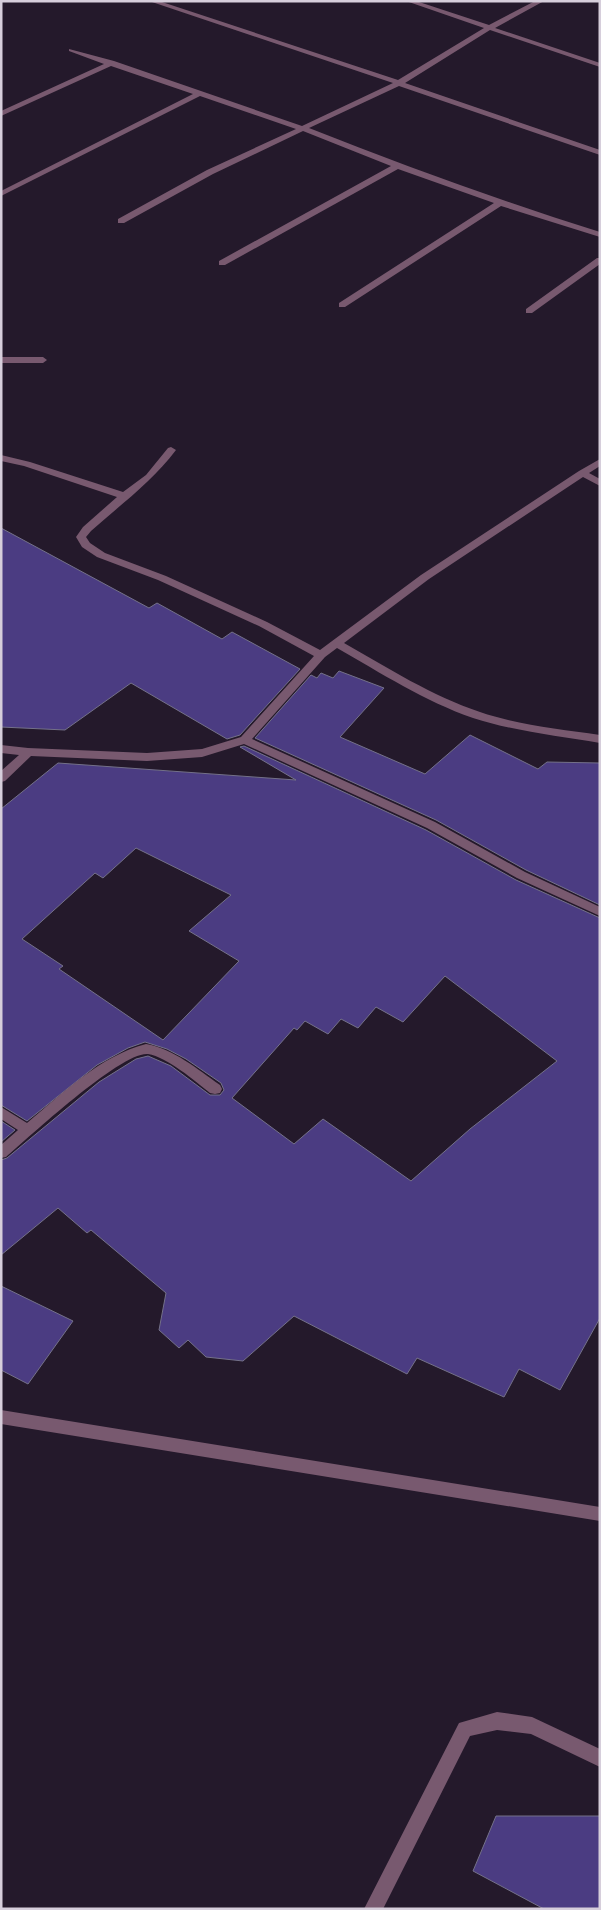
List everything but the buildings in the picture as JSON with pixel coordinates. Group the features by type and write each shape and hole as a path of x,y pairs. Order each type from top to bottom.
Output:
{"street":[{"path":"152,1 400,83 600,153"},
{"path":"409,1 600,65"},
{"path":"121,221 210,172 400,83 491,27 540,1"},
{"path":"71,50 301,128 397,166 500,203 600,235"},
{"path":"1,114 112,64"},
{"path":"1,194 201,93"},
{"path":"222,263 397,166"},
{"path":"342,305 414,256 500,203"},
{"path":"529,311 600,260"},
{"path":"1,360 44,360"},
{"path":"171,450 149,477 124,496 87,529 82,537 86,545 101,554 162,578 263,624 321,655"},
{"path":"1,458 27,464 124,496"},
{"path":"1,749 28,752 147,757 202,753 245,740 321,655 425,577 600,462"},
{"path":"582,473 600,483"},
{"path":"338,644 414,688 476,715 520,726 600,739"},
{"path":"245,740 431,825 521,875 600,912"},
{"path":"1,778 28,752"},
{"path":"1,1152 108,1066 127,1054 147,1049 169,1058 215,1089"},
{"path":"1,1112 28,1130"},
{"path":"1,1417 600,1514"},
{"path":"373,1909 465,1729 498,1721 532,1726 600,1758"}]}
